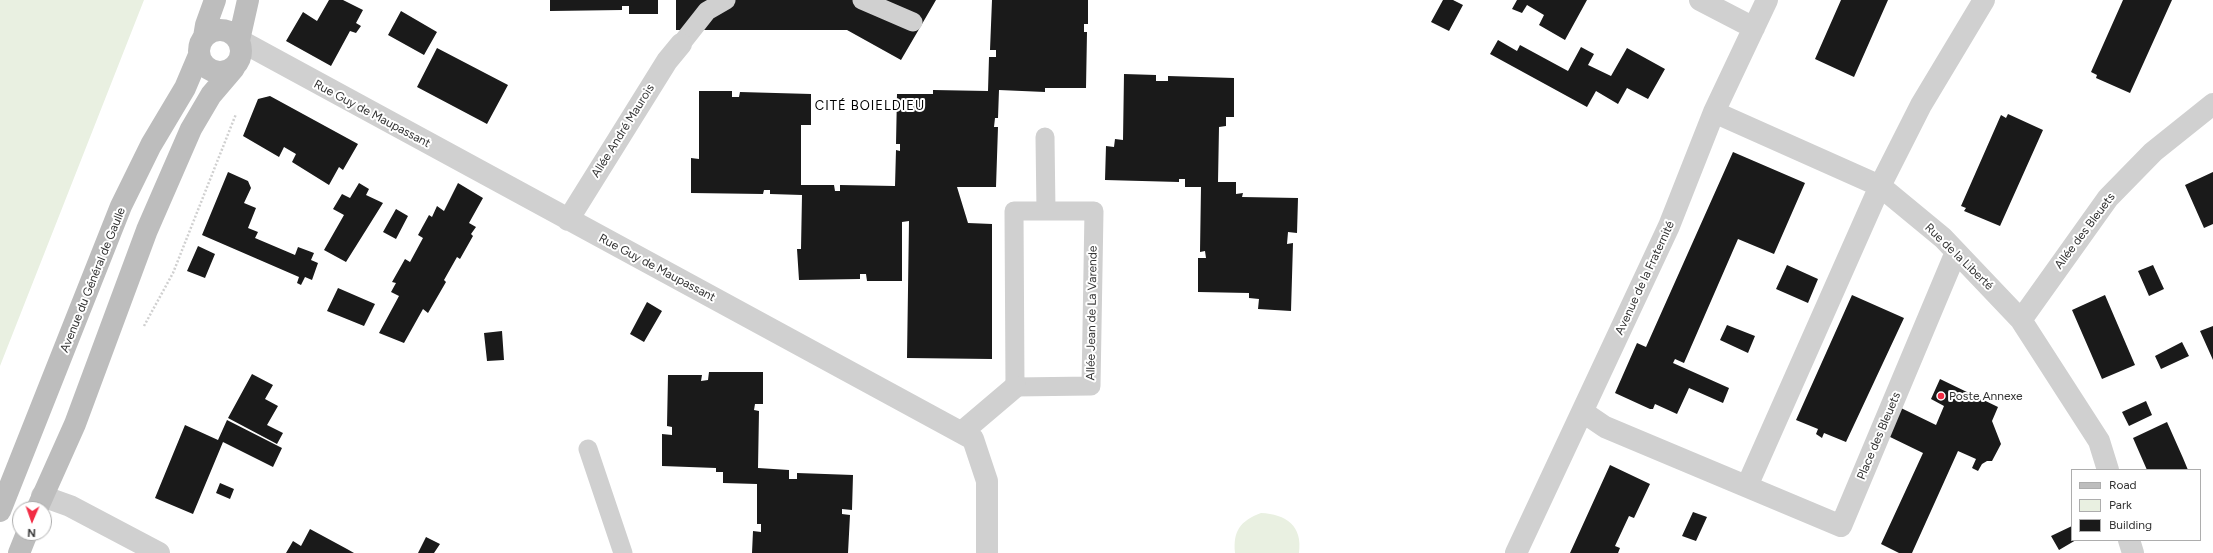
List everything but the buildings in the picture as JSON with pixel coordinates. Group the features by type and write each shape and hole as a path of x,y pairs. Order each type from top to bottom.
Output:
{"main road":[{"name":"Avenue du Général de Gaulle","path":"0,511 121,206 152,145 185,88 202,46 206,25 215,0"},
{"path":"40,501 75,424 147,230 191,129 211,95 238,63 242,52 239,40 248,0"},
{"path":"234,68 227,72 213,72 206,68 202,46 216,30 229,32 239,40"},
{"path":"19,553 24,541"}],"street":[{"path":"1700,0 1754,28"},
{"name":"Avenue de la Fraternité","path":"1516,553 1669,226 1714,112 1767,0"},
{"path":"1747,486 1880,186 1921,104 1984,0"},
{"name":"Rue Guy de Maupassant","path":"239,40 568,220 974,439 987,481 987,553"},
{"name":"Allée André Maurois","path":"568,220 666,61 681,44"},
{"name":"Allée des Bleuets","path":"2021,320 2108,198 2153,152 2213,104"},
{"name":"Rue de la Liberté","path":"1714,112 1880,186 1956,252 2021,320 2099,441 2108,469"},
{"name":"Place des Bleuets","path":"1582,412 1605,427 1841,526 1956,252"},
{"path":"962,432 1014,387"},
{"path":"52,504 70,506 159,553"},
{"path":"2129,541 2133,553"}],"lane":[{"path":"681,44 707,10 726,0"},
{"path":"862,0 913,22"},
{"path":"1045,137 1046,211"},
{"name":"Allée Jean de La Varende","path":"1014,211 1094,211 1091,386 1014,387 1014,211"},
{"path":"588,450 623,553"}],"path":[{"path":"141,333 173,273 238,110"}],"green space":[{"path":"0,0 144,0 0,366"},
{"path":"1261,513 1278,516 1291,523 1298,536 1300,544 1299,553 1235,553 1235,539 1239,528 1243,523"}],"place":[{"name":"Poste Annexe","path":"1941,396"}],"district":[{"name":"CITÉ BOIELDIEU","path":"870,106"}]}
